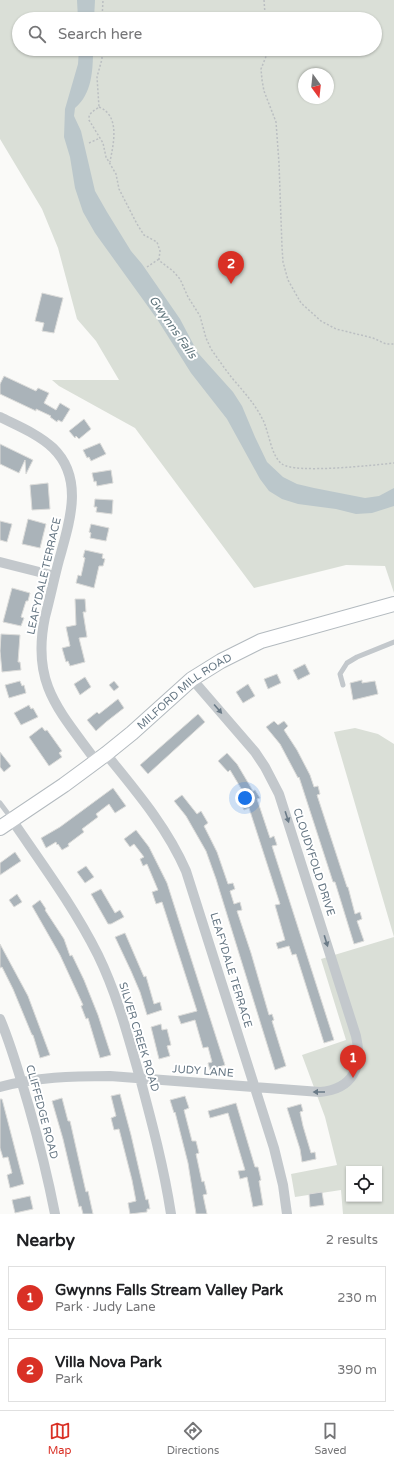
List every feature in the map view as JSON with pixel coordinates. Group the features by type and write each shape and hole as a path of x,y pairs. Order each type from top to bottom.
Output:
{"main road":[{"name":"MILFORD MILL ROAD","path":"0,828 101,757 132,733 192,680 221,661 261,641 394,604"}],"street":[{"name":"LEAFYDALE TERRACE","path":"0,417 42,439 54,449 67,470 71,484 73,498 71,517 55,576 42,634 41,650 45,681 50,696 60,712 161,824 180,855 192,887 280,1169 287,1214"},
{"path":"0,562 55,576"},
{"name":"CLOUDYFOLD DRIVE","path":"192,680 255,752 265,767 279,794 356,1036 359,1056 353,1076"},
{"name":"SILVER CREEK ROAD","path":"12,820 68,902 98,956 120,1010 140,1079 161,1161 172,1214"},
{"name":"CLIFFEDGE ROAD","path":"0,1019 13,1054 40,1148 55,1214"},
{"name":"JUDY LANE","path":"0,1087 21,1081 53,1077 86,1076 324,1092 338,1089 353,1076"}],"lane":[{"path":"343,685 340,674 347,663 357,657 394,642"},
{"path":"0,803 12,820"}],"path":[{"path":"102,12 103,0"},
{"path":"264,0 265,12"},
{"path":"99,107 97,77 102,56"},
{"path":"266,56 261,69 262,80 276,122 283,262 288,280 301,303 321,321 336,329 373,338 386,344 394,344"},
{"path":"99,107 90,113 88,116 89,120 103,143 106,157 116,174 119,189 140,230 144,235 157,242 160,251 159,259 147,267"},
{"path":"99,107 107,112 115,134 110,162"},
{"path":"89,143 100,138"},
{"path":"159,259 180,279 188,297 200,316 206,338 211,349 255,406 263,421 275,454 282,464 290,467 309,468 394,463"}],"shaded area":[{"path":"0,0 394,0 394,593 385,566 346,565 254,588 135,428 59,386 52,380 119,380 96,341 77,319 58,248 42,209 0,139"},
{"path":"355,728 378,734 394,744 394,937 334,732"},
{"path":"394,937 394,1214 343,1214 341,1190 295,1197 291,1174 337,1165 325,1117 302,1055 346,1040 321,959"}],"water":[{"path":"77,0 95,0 94,12 78,12"},
{"name":"Gwynns Falls","path":"79,56 93,56 92,73 88,89 81,102 75,108 74,116 81,131 95,191 131,251 142,264 180,319 198,353 233,392 242,406 267,462 283,477 297,484 314,488 365,498 379,496 394,488 394,506 372,513 356,514 336,509 298,504 282,499 269,491 260,479 227,419 191,373 157,319 95,233 83,212 75,188 70,157 64,137 65,109 78,64"}],"building":[{"path":"42,293 63,298 54,333 42,331 44,323 35,321"},
{"path":"4,376 36,391 38,388 49,393 44,403 56,410 60,403 70,409 62,422 58,420 57,422 50,417 51,416 36,409 36,411 0,394 0,384"},
{"path":"84,419 91,429 79,439 76,436 75,438 69,431"},
{"path":"100,443 106,454 91,461 89,457 87,458 83,450"},
{"path":"0,444 33,460 26,474 25,460 19,473 0,464"},
{"path":"111,470 113,483 97,486 96,481 94,482 92,473"},
{"path":"48,483 50,509 32,510 30,485"},
{"path":"95,499 113,500 112,514 96,512 97,507 94,507"},
{"path":"28,519 46,524 40,548 22,544"},
{"path":"0,521 12,524 7,542 0,540"},
{"path":"91,524 109,528 106,541 90,538 91,533 89,532"},
{"path":"85,550 103,554 102,558 105,559 103,566 99,566 94,588 76,583 78,575 81,576 85,558 83,557"},
{"path":"12,588 30,593 21,617 24,618 21,626 3,622"},
{"path":"75,599 85,599 86,612 83,612 87,637 79,638 85,662 70,666 68,661 66,662 62,648 70,646 66,627 76,625"},
{"path":"1,634 20,635 18,662 20,662 21,670 2,672 0,651"},
{"path":"305,664 310,674 298,680 293,670"},
{"path":"277,674 281,683 268,689 264,679"},
{"path":"85,677 91,687 80,695 74,684"},
{"path":"362,680 362,683 375,681 378,694 353,700 350,683"},
{"path":"20,681 22,686 24,685 26,693 9,698 5,685"},
{"path":"114,681 119,687 114,691 109,685"},
{"path":"248,684 255,696 243,703 236,692"},
{"path":"118,699 124,708 96,731 87,720 97,712 99,714"},
{"path":"29,705 31,709 33,708 38,717 21,725 14,713"},
{"path":"198,714 205,722 148,774 140,765"},
{"path":"274,721 278,725 284,721 288,726 284,730 297,750 310,775 314,787 318,786 320,794 317,795 348,887 355,914 360,912 362,919 357,921 364,941 354,944 335,882 333,882 299,777 298,778 280,744 266,727"},
{"path":"42,727 45,731 47,730 62,751 59,753 62,757 49,766 29,737"},
{"path":"0,752 11,766 4,772 0,767"},
{"path":"227,753 237,764 253,791 255,790 260,798 257,799 270,838 274,836 277,845 272,846 334,1040 324,1043 296,954 292,955 289,946 278,949 276,943 285,940 275,905 280,904 249,808 244,810 241,804 246,801 243,796 245,795 230,770 228,772 218,761"},
{"path":"113,788 126,806 115,813 109,804 96,814 98,817 82,829 84,832 68,844 69,846 62,850 56,842 46,848 41,838 60,827"},
{"path":"182,795 197,814 201,811 208,823 204,826 217,852 228,884 233,883 235,889 230,891 234,904 240,902 242,910 237,911 269,1015 272,1014 274,1020 272,1021 286,1066 275,1070 206,851 186,816 174,801"},
{"path":"136,830 149,847 167,883 225,1065 210,1070 208,1063 212,1062 208,1047 203,1048 195,1020 181,1024 178,1016 197,1011 162,902 156,904 152,892 158,890 147,864 143,866 140,859 144,857 134,844 130,847 124,839"},
{"path":"15,852 21,861 0,875 0,863"},
{"path":"86,866 94,877 85,883 77,872"},
{"path":"101,889 115,913 120,910 124,917 111,924 108,924 91,894"},
{"path":"17,894 22,902 14,907 9,900"},
{"path":"40,900 64,939 70,956 72,955 84,980 98,1015 111,1055 100,1058 88,1018 86,1019 81,1006 83,1005 60,955 32,906"},
{"path":"125,933 144,977 146,976 154,1004 160,1002 162,1010 147,1015 140,992 115,937"},
{"path":"0,944 28,996 50,1055 40,1058 33,1035 13,989 2,967 0,968"},
{"path":"161,1024 162,1030 167,1029 171,1045 167,1046 170,1056 159,1059 151,1027"},
{"path":"120,1094 146,1200 148,1199 150,1209 147,1209 147,1212 130,1214 128,1203 136,1201 132,1180 119,1129 114,1130 111,1118 116,1116 111,1096"},
{"path":"185,1096 189,1108 184,1110 192,1141 196,1141 199,1153 196,1154 202,1182 204,1181 207,1194 203,1195 207,1214 196,1214 188,1163 175,1112 174,1113 170,1100"},
{"path":"62,1098 68,1121 70,1121 86,1192 88,1191 93,1214 83,1214 81,1206 79,1207 63,1139 52,1101"},
{"path":"0,1099 2,1099 24,1184 10,1188 7,1175 12,1173 8,1157 3,1158 0,1148"},
{"path":"236,1103 255,1167 258,1167 261,1180 259,1181 263,1205 253,1207 247,1177 240,1179 238,1171 245,1170 228,1113 210,1118 208,1111"},
{"path":"301,1104 303,1111 300,1112 303,1126 311,1153 315,1152 316,1159 302,1162 300,1149 287,1108"},
{"path":"322,1192 324,1205 310,1207 309,1194"},
{"path":"30,1196 33,1209 15,1213 12,1200"}],"place":[{"name":"Villa Nova Park","path":"231,284"},
{"name":"Gwynns Falls Stream Valley Park","path":"353,1078"}]}
